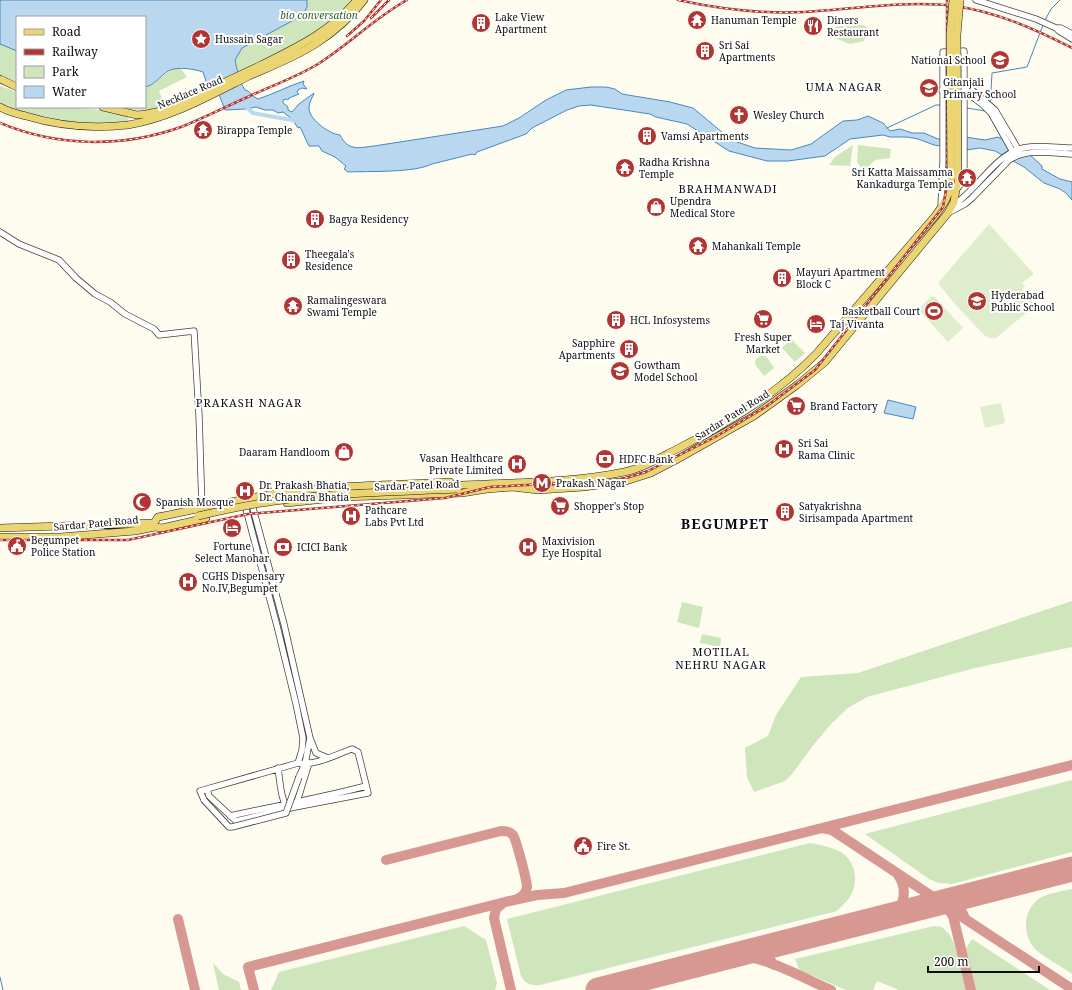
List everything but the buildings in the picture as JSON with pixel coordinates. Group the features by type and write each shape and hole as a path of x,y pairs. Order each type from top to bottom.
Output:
{"main road":[{"name":"Necklace Road","path":"324,34 357,0"},
{"name":"Necklace Road","path":"0,108 46,122 66,126 100,127 129,124 146,114 197,98 324,34 340,25 364,0"},
{"name":"Sardar Patel Road","path":"0,537 60,537 135,531 154,525 158,517 282,493 352,487 454,482 459,486 564,480 626,472 647,465 711,432 766,397 806,364 837,331 941,208 950,192 950,34 953,0"},
{"path":"950,209 954,202 959,183 957,35 960,0"},
{"path":"0,79 16,87"},
{"name":"Necklace Road","path":"106,108 138,118"},
{"name":"Sardar Patel Road","path":"0,528 154,525 162,528 232,512 282,504 343,497 462,493 512,487 538,490 584,487 626,481 651,472 676,460 754,416 797,385 824,362 950,209"},
{"path":"154,525 230,508 277,501 459,486 487,489"},
{"path":"282,493 282,504"},
{"path":"232,512 228,508 229,504 241,502 246,499"}],"street":[{"path":"976,0 1036,19 1053,27 1072,39"},
{"path":"1053,27 1061,28 1072,34"},
{"path":"941,208 943,156 943,52 964,51 964,81 967,87 991,113 1017,152"},
{"path":"964,90 964,176 959,183 964,192 969,196"},
{"path":"942,93 964,90 972,93"},
{"path":"950,209 965,204 969,196 1017,152 1028,146 1072,148"},
{"path":"1017,152 1072,154"},
{"path":"0,232 19,244 59,260 76,278 95,294 110,302 125,314 155,330 159,335 194,331 202,508"},
{"path":"250,510 263,544 303,702 310,738 316,753 329,758"},
{"path":"250,510 256,545 302,732 303,744 298,763"},
{"path":"256,545 263,544"},
{"path":"277,626 284,624"},
{"path":"296,704 303,702"},
{"path":"302,732 309,731"},
{"path":"297,803 307,764 310,738"},
{"path":"352,749 357,750 368,793 236,821 203,790 278,768 298,763 307,764 329,758 352,749"},
{"path":"203,790 204,800 229,827 232,827 286,813 299,777 307,764"},
{"path":"278,768 285,804"},
{"path":"230,816 285,804 286,806 293,807 297,803 366,786"}],"green space":[{"name":"bio conversation","path":"307,0 354,0 316,35 238,73 235,60 242,48 303,15 307,7"},
{"path":"864,25 868,28 864,41 850,44 837,39 834,32 835,27"},
{"path":"0,44 16,51 16,82 0,75"},
{"path":"174,69 181,69 187,77 159,91 165,106 140,110 122,108 146,108 146,87 153,84"},
{"path":"0,86 16,92 16,108 73,108 101,110 129,115 128,121 93,126 49,121 0,105"},
{"path":"853,145 850,166 829,165 835,157"},
{"path":"858,145 891,149 890,158 875,160 864,171 857,162"},
{"path":"989,224 1034,274 1022,283 1025,286 1022,290 1036,305 996,338 989,338 984,335 953,302 938,283"},
{"path":"933,295 963,328 948,342 918,309"},
{"path":"791,339 805,353 795,362 782,348"},
{"path":"761,356 766,356 774,368 764,376 755,364 756,359"},
{"path":"1001,403 1005,423 985,428 980,407"},
{"path":"1072,601 1072,647 975,668 867,697 848,708 831,724 785,781 754,792 747,777 745,748 768,736 776,715 801,677 858,673"},
{"path":"682,602 703,607 699,628 677,622"},
{"path":"702,634 721,638 720,647 700,643"},
{"path":"1072,780 1072,852 952,884 939,883 929,879 865,834"},
{"path":"810,843 830,847 841,852 850,861 853,867 855,879 853,891 850,897 837,911 540,985 529,984 521,976 507,919"},
{"path":"1072,889 1072,974 1036,950 1028,938 1026,923 1030,909 1040,898 1051,893"},
{"path":"464,926 486,940 497,983 495,990 271,990 279,972"},
{"path":"934,926 942,927 949,934 954,943 967,990 899,990 877,981 873,990 846,990 799,969 795,959"},
{"path":"972,939 1050,990 976,990 966,948"},
{"path":"213,963 223,974 239,982 241,990 219,990"}],"water":[{"path":"0,0 307,0 307,7 303,15 242,48 235,60 238,75 245,90 258,99 304,81 303,84 307,89 302,88 298,90 297,92 299,94 289,98 288,100 283,100 283,103 288,107 288,110 292,112 299,104 314,93 309,107 315,121 330,132 340,135 346,144 350,146 358,148 374,146 503,126 519,118 546,100 566,90 606,87 615,89 622,94 670,102 693,108 723,133 737,142 755,148 791,150 811,144 843,121 857,120 868,116 883,123 890,131 900,129 912,133 924,133 938,139 965,137 985,140 998,137 1028,153 1042,166 1042,169 1060,179 1072,182 1072,200 1066,193 1044,183 1024,167 995,151 980,148 966,150 934,145 918,139 907,137 890,137 883,135 850,139 825,156 788,161 767,161 729,151 687,124 656,117 650,114 591,105 579,106 567,110 532,128 526,134 477,152 475,155 472,154 414,169 348,172 344,169 346,166 335,157 322,151 319,146 309,146 300,127 298,128 292,119 283,112 278,113 273,110 265,110 256,107 225,110 220,97 213,90 211,85 207,84 203,72 186,68 172,69 146,87 146,16 16,16 16,51 0,44"},
{"path":"888,400 916,407 913,419 884,413"}],"waterway":[{"path":"1045,20 1051,9 1060,0"},
{"path":"990,102 993,96 991,91 992,73 1027,67 1043,25"},
{"path":"244,105 253,113 297,121"},
{"path":"887,128 936,105 940,105"},
{"path":"967,108 985,110"},
{"path":"0,977 3,990"}],"taxiway":[{"path":"254,990 248,967 505,902 537,895 564,893 1072,765"},
{"path":"822,828 832,830 936,899 944,901"},
{"path":"386,860 501,831 507,832 513,835 527,883 525,893 517,899"},
{"path":"891,915 900,907 904,897 903,885 898,875"},
{"path":"965,918 960,908 964,899 969,895"},
{"path":"503,903 496,909 494,918 511,990"},
{"path":"934,904 943,905 953,911 1072,989"},
{"path":"947,908 953,916 971,990"},
{"path":"178,919 195,990"},
{"path":"774,946 769,950 771,962 774,965"},
{"path":"732,956 756,958 831,990"}],"runway":[{"path":"598,990 1072,869"}],"railway":[{"path":"347,36 364,21 381,0"},
{"path":"371,18 389,0"},
{"path":"0,123 44,137 90,142 136,139 159,134 181,127 310,69 395,7 407,0"},
{"path":"678,0 709,6 772,12 804,12 899,4 937,4 955,6 986,12 1015,22 1072,48"},
{"path":"0,540 128,540 248,514 445,498 490,487 619,480 646,472 717,436 767,406 815,370 943,207 947,185 947,0"}],"place":[{"name":"Hanuman Temple","path":"697,20"},
{"name":"Lake View Apartment","path":"481,23"},
{"name":"Diners Restaurant","path":"813,26"},
{"name":"Hussain Sagar","path":"201,39"},
{"name":"Sri Sai Apartments","path":"705,51"},
{"name":"National School","path":"1000,60"},
{"name":"Gitanjali Primary School","path":"929,88"},
{"name":"Wesley Church","path":"739,115"},
{"name":"Birappa Temple","path":"203,130"},
{"name":"Vamsi Apartments","path":"647,136"},
{"name":"Radha Krishna Temple","path":"625,168"},
{"name":"Sri Katta Maissamma Kankadurga Temple","path":"967,178"},
{"name":"Upendra Medical Store","path":"656,207"},
{"name":"Bagya Residency","path":"315,219"},
{"name":"Mahankali Temple","path":"698,246"},
{"name":"Theegala's Residence","path":"291,260"},
{"name":"Mayuri Apartment Block C","path":"782,278"},
{"name":"Hyderabad Public School","path":"977,301"},
{"name":"Ramalingeswara Swami Temple","path":"293,306"},
{"name":"Basketball Court","path":"934,311"},
{"name":"Fresh Super Market","path":"763,319"},
{"name":"HCL Infosystems","path":"616,320"},
{"name":"Taj Vivanta","path":"816,324"},
{"name":"Sapphire Apartments","path":"629,349"},
{"name":"Gowtham Model School","path":"620,371"},
{"name":"Brand Factory","path":"796,406"},
{"name":"Sri Sai Rama Clinic","path":"784,449"},
{"name":"Daaram Handloom","path":"344,452"},
{"name":"HDFC Bank","path":"605,459"},
{"name":"Vasan Healthcare Private Limited","path":"517,464"},
{"name":"Prakash Nagar","path":"542,483"},
{"name":"Dr. Prakash Bhatia, Dr. Chandra Bhatia","path":"245,491"},
{"name":"Spanish Mosque","path":"142,502"},
{"name":"Shopper's Stop","path":"560,506"},
{"name":"Satyakrishna Sirisampada Apartment","path":"785,512"},
{"name":"Pathcare Labs Pvt Ltd","path":"351,516"},
{"name":"Fortune Select Manohar","path":"232,528"},
{"name":"Begumpet Police Station","path":"17,546"},
{"name":"ICICI Bank","path":"283,547"},
{"name":"Maxivision Eye Hospital","path":"528,547"},
{"name":"CGHS Dispensary No.IV,Begumpet","path":"188,582"},
{"name":"Fire St.","path":"583,846"}],"district":[{"name":"UMA NAGAR","path":"844,86"},
{"name":"BRAHMANWADI","path":"728,188"},
{"name":"PRAKASH NAGAR","path":"249,402"},
{"name":"BEGUMPET","path":"725,523"},
{"name":"MOTILAL NEHRU NAGAR","path":"721,657"}]}
